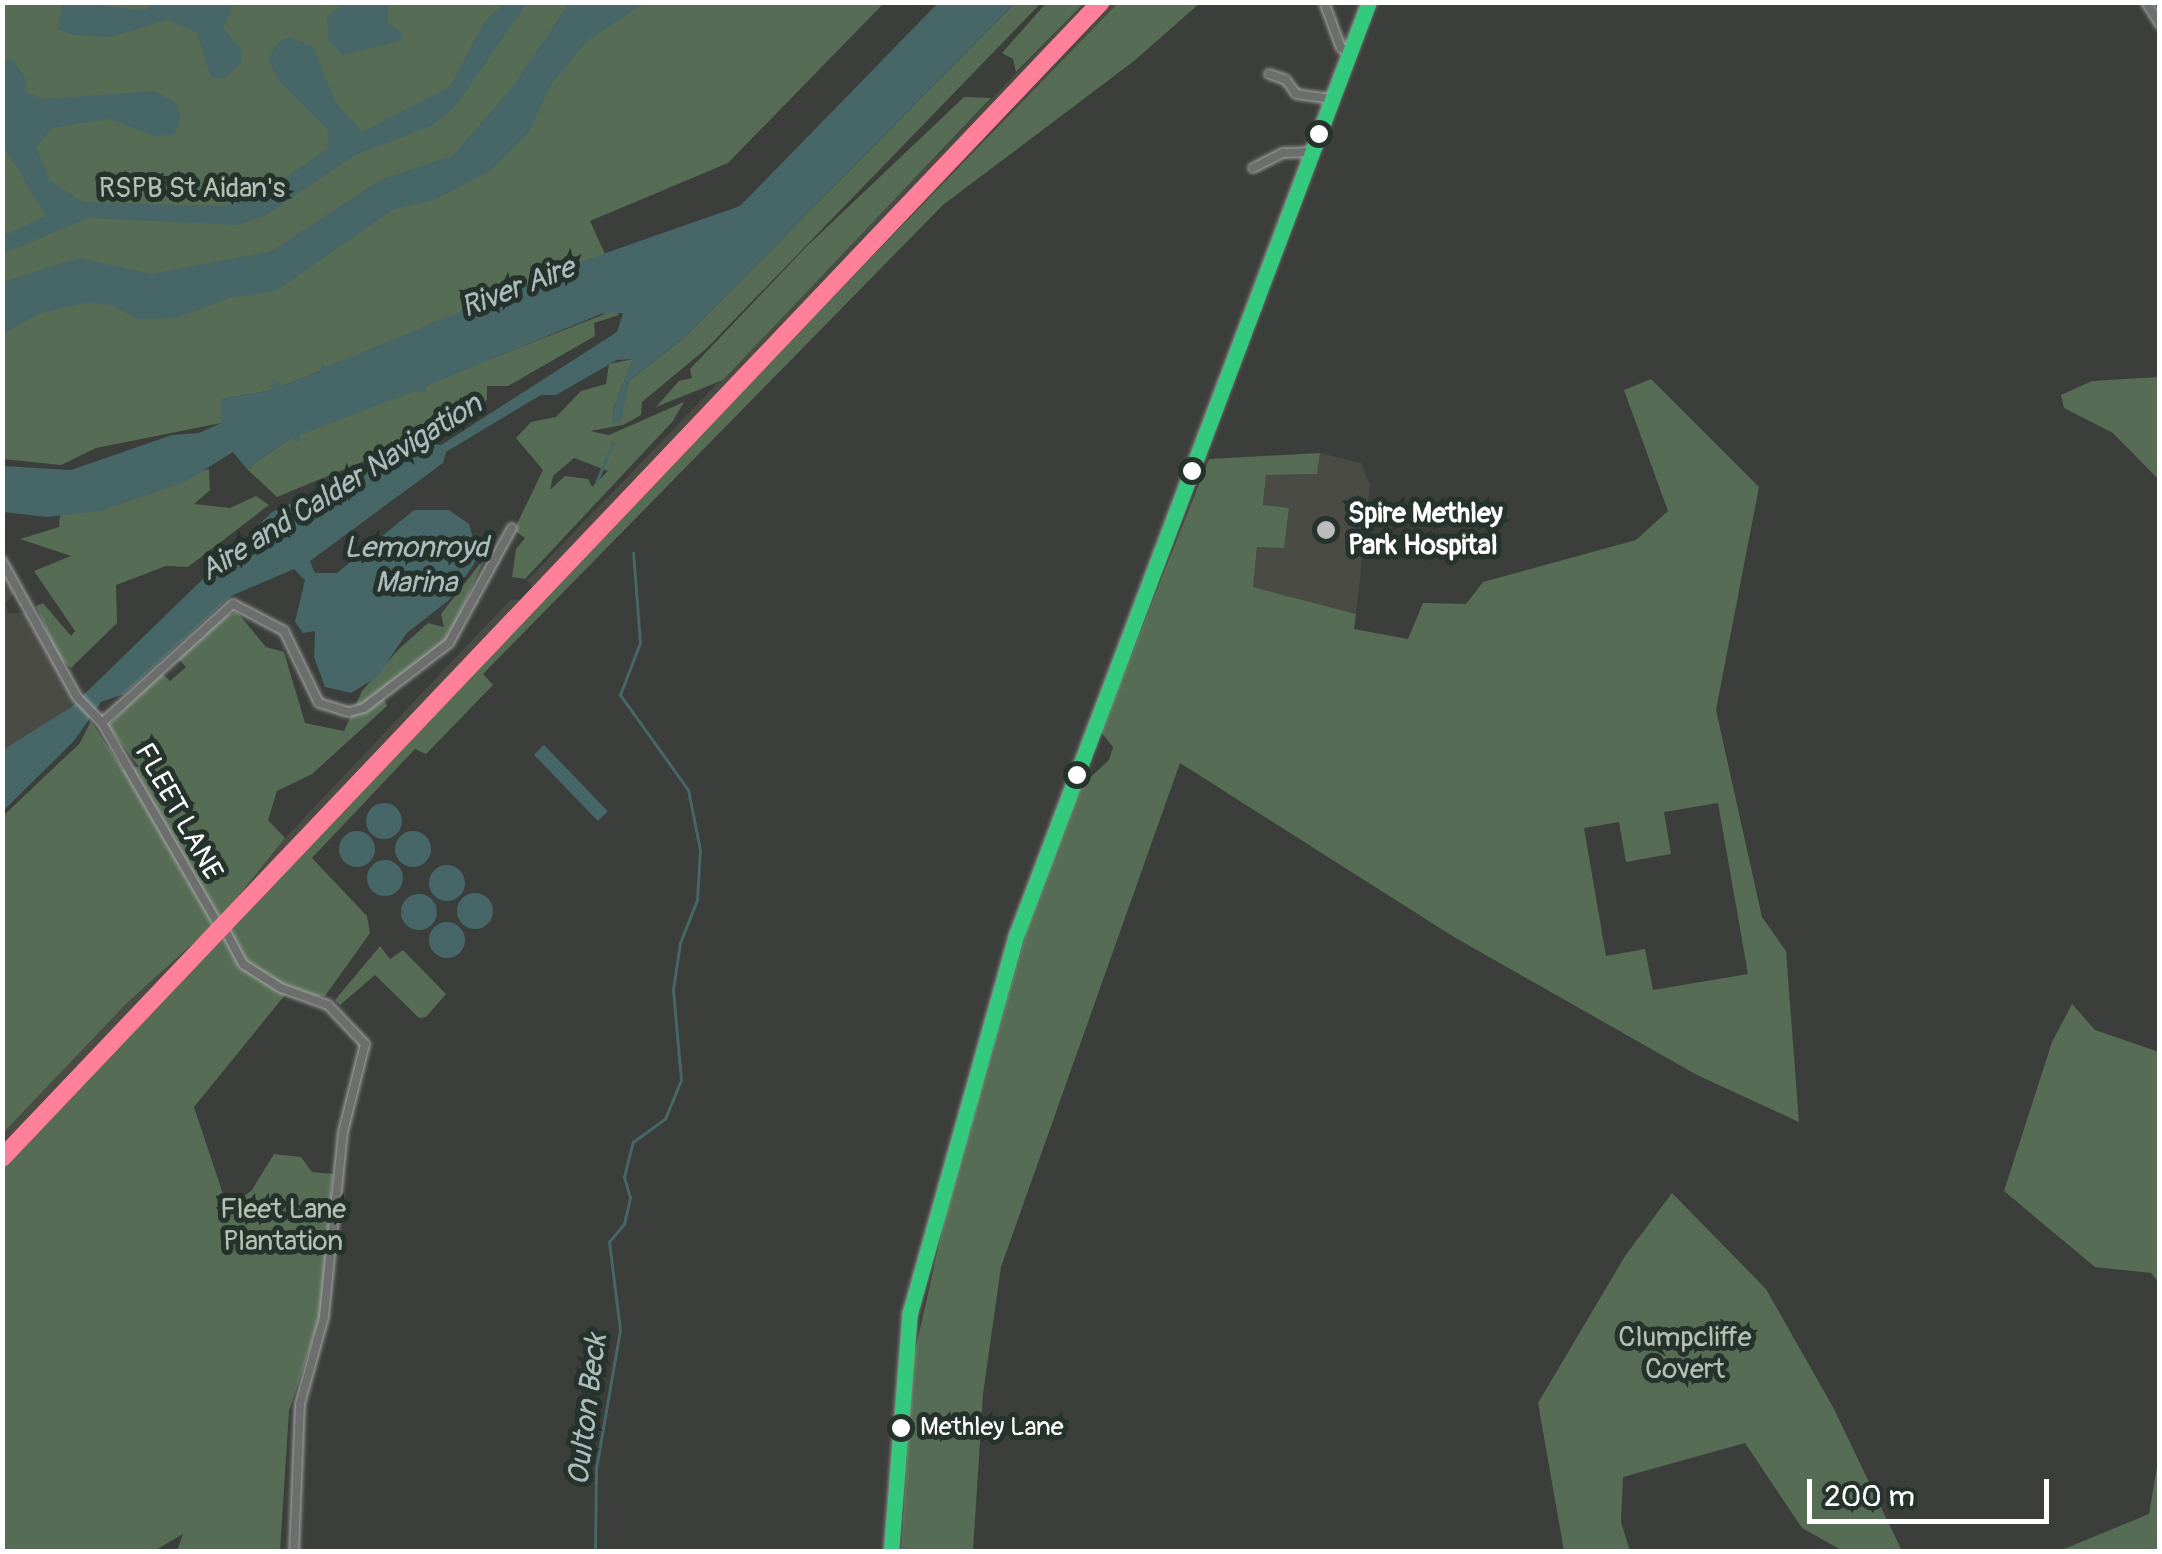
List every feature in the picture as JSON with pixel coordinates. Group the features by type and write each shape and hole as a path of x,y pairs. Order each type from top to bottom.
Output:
{"main road":[{"path":"891,1552 910,1313 1016,936 1368,2"}],"street":[{"path":"1324,2 1341,48 1350,52"},
{"path":"2146,2 2160,24"},
{"path":"1269,74 1286,80 1296,94 1333,99"},
{"path":"1253,168 1284,154 1313,152"},
{"path":"102,723 232,604 284,631 319,704 349,712 364,708 450,643 512,528"},
{"name":"FLEET LANE","path":"2,561 77,697 102,723 217,922"},
{"path":"224,930 242,964 281,988 328,1004 365,1044 343,1132 324,1318 298,1419 294,1552"}],"shaded area":[{"path":"1084,3 1118,3 227,927 220,920 285,838 510,600 524,599 533,589 527,581"},
{"name":"Spire Methley Park Hospital","path":"1320,453 1361,463 1370,485 1356,614 1253,587 1257,546 1288,508 1263,506 1266,475 1317,474"},
{"path":"2,567 16,591 6,603 8,613 27,613 77,701 31,737 3,750"},
{"path":"215,924 222,932 3,1168 3,1133 127,1003"}],"green space":[{"path":"1047,2 1084,3 1016,72 1013,59 1002,53"},
{"name":"RSPB St Aidan's","path":"3,3 884,3 728,163 590,221 605,254 273,390 221,399 221,423 96,448 61,465 3,459"},
{"path":"1015,3 1041,3 707,348 642,402 641,415 623,425 590,431 609,435 684,402 673,421 525,579 512,577 516,549 525,538 514,530 543,470 516,438 531,422 556,417 581,391 606,384 609,364 633,359 613,410 620,422 629,381 686,336","holes":["574,458 608,471 592,487 588,479 565,476 550,490 553,476"]},
{"name":"Fleet Lane Plantation","path":"1118,3 1200,3 1134,61 943,205 483,674 493,685 426,754 415,749 312,858 367,916 370,933 325,996 285,995 194,1107 228,1209 252,1190 274,1154 301,1157 312,1172 333,1174 321,1314 289,1411 280,1551 177,1551 183,1534 154,1551 3,1551 2,1168 542,597"},
{"path":"964,97 991,98 723,380 656,407 679,381 692,378 690,369 806,247"},
{"path":"615,310 619,315 594,323 595,336 508,386 487,386 487,400 442,429 277,497 247,469 292,437"},
{"path":"2160,377 2159,480 2113,433 2064,408 2061,395 2092,381"},
{"path":"1651,379 1759,487 1716,710 1762,917 1786,951 1799,1122 1697,1075 1454,937 1180,763 1001,1267 983,1394 973,1551 901,1552 913,1360 947,1209 1035,901 1078,789 1109,760 1113,747 1101,732 1209,459 1320,453 1317,474 1266,475 1263,505 1289,508 1284,548 1257,547 1253,587 1356,614 1354,629 1408,639 1423,603 1466,604 1483,582 1636,540 1668,511 1624,390","holes":["1718,803 1748,974 1653,990 1645,949 1606,956 1584,828 1619,822 1626,862 1671,854 1664,812"]},
{"path":"209,469 210,490 194,504 230,508 256,496 269,505 188,567 166,566 116,585 117,623 71,668 57,655 36,606 43,603 71,636 75,631 34,571 71,556 20,539 59,527 60,515"},
{"path":"485,557 452,633 439,648 381,693 387,706 312,774 277,791 268,820 285,838 220,919 127,1003 3,1133 3,816 80,743 91,721 122,769 139,767 108,726 161,672 170,681 186,667 178,658 221,617 237,612 266,647 284,652 305,723 344,731 362,691 398,650 428,623 444,627 441,614"},
{"path":"380,946 390,959 403,950 446,994 426,1017 419,1018 375,975 340,1005 335,1000"},
{"path":"2072,1004 2095,1030 2159,1052 2159,1283 2151,1273 2095,1267 2004,1191 2052,1042"},
{"name":"Clumpcliffe Covert","path":"1672,1193 1766,1289 1833,1407 1902,1551 1843,1551 1802,1528 1745,1443 1623,1477 1621,1522 1630,1551 1564,1551 1538,1403 1625,1256"},
{"path":"2159,1455 2159,1551 2059,1551 2149,1514"}],"water":[{"path":"62,2 144,10 157,3 235,3 223,27 242,51 242,62 224,78 211,78 197,33 168,20 110,37 72,35 58,29"},
{"path":"505,2 527,3 455,107 431,126 355,155 265,216 238,225 88,218 3,254 3,236 46,216 3,145 3,60 13,60 27,81 25,92 44,99 155,91 175,102 181,116 174,135 155,136 109,119 52,128 36,148 50,181 83,202 223,206 263,193 327,149 328,130 278,80 269,59 278,42 291,37 313,47 335,101 362,132 449,87 486,20"},
{"path":"570,2 644,3 586,42 552,83 529,132 490,171 434,200 394,209 276,291 229,298 177,318 137,319 113,305 86,303 40,313 3,334 3,282 79,258 152,274 272,251 380,180 453,155 510,90"},
{"path":"343,3 388,3 388,23 401,32 401,41 342,55 328,39 327,18"},
{"path":"938,3 1015,3 686,336 629,381 621,422 612,423 613,410 633,359 617,360 556,395 541,395 446,452 443,463 310,561 315,573 337,573 414,510 449,510 469,524 477,552 474,564 449,600 407,633 377,677 351,693 325,687 314,657 315,631 303,633 295,622 305,580 294,569 231,596 124,694 101,702 74,741 3,811 3,750 71,707 272,512 427,443 441,445 617,332 623,313 601,314 426,386 425,393 415,391 300,435 299,443 291,438 247,469 233,452 185,482 101,511 47,517 3,512 3,466 71,470 172,435 199,433 221,423 221,399 272,390 273,379 283,386 321,370 321,364 327,367 577,263 740,206"},
{"path":"544,745 608,811 598,821 534,755"},
{"path":"384,803 397,808 402,821 397,834 384,839 371,834 366,821 371,808"},
{"path":"357,831 370,836 375,849 370,862 357,867 344,862 339,849 344,836"},
{"path":"413,831 426,836 431,849 426,862 413,867 400,862 395,849 400,836"},
{"path":"385,860 398,865 403,878 398,891 385,896 372,891 367,878 372,865"},
{"path":"447,865 460,870 465,883 460,896 447,901 434,896 429,883 434,870"},
{"path":"475,893 488,898 493,911 488,924 475,929 462,924 457,911 462,898"},
{"path":"419,894 432,899 437,912 432,925 419,930 406,925 401,912 406,899"},
{"path":"447,922 460,927 465,940 460,953 447,958 434,953 429,940 434,927"}],"waterway":[{"name":"Oulton Beck","path":"596,483 613,442"},
{"name":"Oulton Beck","path":"595,1552 596,1469 620,1330 609,1242 624,1224 630,1198 624,1177 633,1142 665,1119 681,1080 673,990 680,943 697,900 700,850 688,790 620,695 640,643 633,553"}],"railway":[{"path":"2,1158 1101,2"}],"transit line":[{"path":"2,1158 1101,2"},
{"path":"891,1552 910,1313 1016,936 1369,2"}],"place":[{"name":"Spire Methley Park Hospital","path":"1326,530"},
{"name":"Methley Lane","path":"901,1428"}],"water label":[{"name":"River Aire","path":"518,288"},
{"name":"Aire and Calder Navigation","path":"341,488"},
{"name":"Lemonroyd Marina","path":"416,565"}]}
